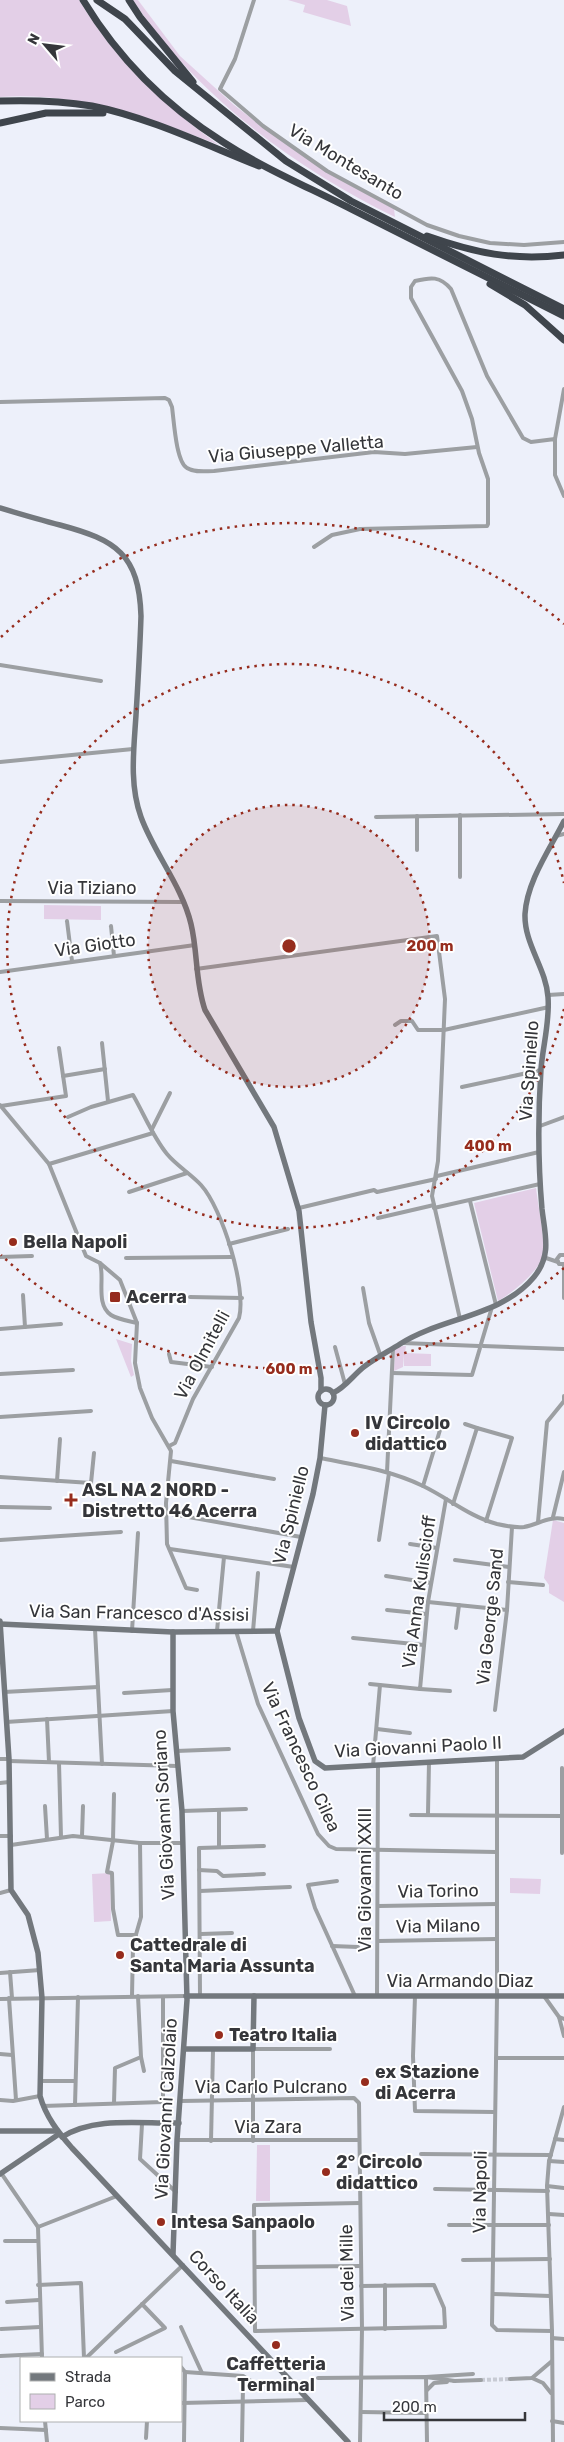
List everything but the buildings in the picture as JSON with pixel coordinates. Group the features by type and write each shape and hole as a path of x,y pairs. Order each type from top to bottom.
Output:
{"highway":[{"path":"83,0 117,50 141,76 182,114 223,142 469,270 564,316"},
{"path":"97,0 125,19"},
{"path":"105,0 175,71 286,162 328,188 402,228 564,309"},
{"path":"130,0 140,18 207,98"},
{"path":"0,101 68,103 118,113 280,173"},
{"path":"0,123 46,113 118,113"},
{"path":"402,228 459,248 502,256 564,255"},
{"path":"469,270 525,305 564,340"}],"street":[{"name":"Via Montesanto","path":"254,0 235,59 220,89 263,126 340,179 439,229 469,239 501,245 564,242"},
{"path":"314,547 332,535 360,529 486,526 489,522 488,479 477,447 475,428 462,391 411,298 411,287 415,281 441,279 451,289 488,376 525,440 555,439"},
{"path":"564,389 555,439 555,475 564,496"},
{"name":"Via Giuseppe Valletta","path":"0,402 165,398 172,408 181,462 189,469 195,471 214,471 374,452 405,454 477,447"},
{"path":"0,508 100,538 120,552 131,567 138,584 141,616 133,781 141,816 183,902 191,923 195,945 198,990 211,1024 274,1127 299,1208 311,1322 321,1378 321,1391 329,1389 333,1392"},
{"path":"0,665 101,681"},
{"path":"0,762 134,749"},
{"path":"376,817 564,814"},
{"path":"460,815 460,877"},
{"path":"417,816 417,850"},
{"name":"Via Spiniello","path":"325,1405 333,1402 333,1392 365,1366 401,1343 430,1328 494,1306 517,1294 548,1258 540,1184 540,1126 541,1070 549,1007 545,980 525,928 525,913 528,897 536,876 564,820"},
{"path":"556,836 564,834"},
{"name":"Via Tiziano","path":"0,901 183,902"},
{"path":"67,921 72,962"},
{"path":"111,926 114,956"},
{"path":"196,969 437,936 445,999 437,1178 432,1196 460,1319"},
{"name":"Via Giotto","path":"0,972 195,945"},
{"path":"548,995 564,994"},
{"path":"395,1025 405,1020 412,1021 418,1030 444,1030 549,1007"},
{"path":"102,1043 108,1101"},
{"path":"1,1105 66,1096 59,1048"},
{"path":"63,1076 105,1069"},
{"path":"462,1087 541,1070"},
{"path":"49,1164 152,1131 170,1093"},
{"name":"Via Olmitelli","path":"68,1117 108,1101 133,1095 152,1131 167,1154 202,1186 210,1198 239,1277 242,1298 239,1318 193,1399 176,1443 169,1446"},
{"path":"1,1105 49,1164 86,1256 100,1263 120,1280 137,1323 135,1363 140,1388 152,1418 169,1446 171,1461 166,1534 186,1588 196,1590"},
{"path":"540,1126 564,1117"},
{"path":"299,1208 374,1190 377,1192 540,1152"},
{"path":"129,1192 187,1173"},
{"path":"378,1218 540,1184"},
{"path":"392,1372 472,1375 494,1306 470,1200"},
{"path":"228,1244 288,1229"},
{"path":"548,1258 562,1255 564,1298"},
{"path":"0,1257 32,1256"},
{"path":"126,1258 232,1258"},
{"path":"548,1258 561,1264"},
{"path":"100,1263 103,1271 102,1300 108,1312 112,1316 137,1323"},
{"path":"362,1288 370,1323 381,1357"},
{"path":"23,1295 25,1327"},
{"path":"190,1297 242,1298"},
{"path":"0,1329 62,1324"},
{"path":"401,1343 564,1349"},
{"path":"335,1347 345,1384"},
{"path":"379,1540 388,1472 393,1349"},
{"path":"169,1354 172,1362 212,1366"},
{"path":"0,1374 74,1370"},
{"name":"Via Spiniello","path":"321,1391 318,1399 325,1405"},
{"path":"538,1522 547,1422 564,1400 564,1396"},
{"name":"Via Spiniello","path":"277,1631 320,1458 325,1405"},
{"path":"0,1417 91,1411"},
{"path":"465,1424 512,1438 486,1520"},
{"path":"453,1504 477,1428"},
{"path":"423,1486 440,1430"},
{"path":"57,1481 60,1439"},
{"path":"0,1477 92,1483 94,1453"},
{"name":"Via George Sand","path":"320,1458 388,1472 423,1486 453,1504 486,1520 512,1527 553,1517 564,1519"},
{"path":"171,1461 274,1479"},
{"path":"553,1517 564,1472"},
{"name":"Via Anna Kuliscioff","path":"420,1689 426,1614 446,1499"},
{"path":"0,1507 50,1508"},
{"path":"166,1513 301,1537"},
{"name":"Via George Sand","path":"495,1710 507,1610 512,1527"},
{"path":"0,1540 121,1532"},
{"path":"132,1631 138,1533"},
{"path":"410,1544 437,1548"},
{"path":"170,1549 294,1567"},
{"path":"217,1631 224,1557"},
{"path":"455,1560 510,1567"},
{"path":"253,1631 258,1573"},
{"path":"386,1576 431,1583"},
{"path":"508,1582 543,1585"},
{"path":"428,1602 507,1610"},
{"path":"456,1628 459,1605"},
{"path":"386,1610 426,1614"},
{"path":"0,1623 9,1760 11,1836 11,1890 0,1893"},
{"name":"Via San Francesco d'Assisi","path":"0,1623 132,1631 277,1631"},
{"path":"95,1629 102,1764"},
{"name":"Via Francesco Cilea","path":"236,1631 258,1704 318,1834 329,1846 336,1849 379,1851 496,1852"},
{"name":"Via Giovanni Paolo II","path":"277,1631 299,1718 315,1762 325,1768 523,1756 564,1731"},
{"name":"Via Giovanni Soriano","path":"173,1632 172,1690 182,1811 186,1996"},
{"path":"353,1638 424,1645"},
{"name":"Via Anna Kuliscioff","path":"370,1684 450,1691"},
{"name":"Via Anna Kuliscioff","path":"376,1765 380,1685"},
{"path":"4,1692 98,1687"},
{"path":"124,1693 172,1690"},
{"path":"6,1722 173,1711"},
{"path":"47,1720 49,1762"},
{"path":"377,1729 410,1733"},
{"path":"176,1751 229,1749"},
{"name":"Via Napoli","path":"497,1758 498,1996 494,2112 492,2325 494,2329 552,2331"},
{"path":"0,1759 177,1766"},
{"path":"59,1762 60,1837"},
{"path":"428,1814 429,1762"},
{"name":"Via Giovanni XXIII","path":"376,1765 379,1851 377,1996"},
{"path":"562,1768 562,1852"},
{"path":"0,1783 9,1782"},
{"path":"114,1794 113,1841 107,1872 112,1873 114,1918 118,1935 136,1935"},
{"path":"45,1806 48,1839"},
{"path":"82,1836 83,1806"},
{"path":"182,1811 246,1809"},
{"path":"219,1810 220,1846"},
{"path":"410,1815 563,1816"},
{"path":"0,1836 11,1836"},
{"path":"11,1845 60,1837 82,1836 88,1839 140,1844 182,1842"},
{"path":"132,1996 133,1945 141,1917 140,1844"},
{"path":"200,1996 199,1848 264,1846"},
{"path":"200,1870 217,1871 223,1876 264,1874"},
{"path":"337,1881 308,1885 332,1946 355,1996"},
{"path":"200,1891 290,1887"},
{"name":"Corso Italia","path":"11,1890 28,1915 40,1970 42,1998 40,2096 43,2106 59,2134 348,2442"},
{"name":"Via Torino","path":"379,1906 497,1904"},
{"path":"201,1934 232,1933"},
{"name":"Via Milano","path":"378,1941 497,1939"},
{"path":"332,1946 358,1947"},
{"path":"0,1973 40,1970"},
{"path":"10,1972 12,2055 16,2100"},
{"path":"138,1996 141,2057 144,2071"},
{"path":"0,1998 186,1996"},
{"name":"Via Armando Diaz","path":"186,1996 564,1996"},
{"name":"Via Giovanni Calzolaio","path":"173,2254 177,2140 181,2101 186,1996"},
{"path":"253,2141 254,1996"},
{"path":"415,1996 413,2056 415,2111 494,2112"},
{"path":"544,1996 559,2017 564,2036"},
{"path":"75,2105 78,1997"},
{"path":"43,2106 163,2102 163,1997"},
{"path":"559,2017 564,2019"},
{"path":"184,2049 330,2049"},
{"path":"211,2141 213,2050"},
{"path":"0,2054 12,2055"},
{"path":"114,2103 115,2068 141,2057"},
{"path":"496,2058 564,2058"},
{"path":"40,2081 75,2081"},
{"path":"0,2100 16,2100 40,2096"},
{"name":"Via Carlo Pulcrano","path":"181,2101 354,2098 359,2103"},
{"name":"Via dei Mille","path":"359,2103 362,2329 360,2442"},
{"path":"552,2442 552,2331 548,2188 549,2161 564,2107"},
{"path":"0,2356 42,2356 38,2285 38,2227 0,2174 59,2134 82,2127 116,2123 179,2124"},
{"path":"142,2124 140,2159 176,2192"},
{"path":"0,2131 59,2134"},
{"name":"Via Zara","path":"177,2140 359,2140"},
{"path":"555,2140 564,2140"},
{"path":"421,2154 494,2153 551,2155"},
{"path":"549,2161 564,2162"},
{"path":"435,2189 564,2188"},
{"path":"38,2227 118,2196"},
{"path":"250,2338 256,2331 254,2205 360,2203"},
{"path":"549,2214 564,2216"},
{"path":"449,2225 549,2225"},
{"path":"5,2241 38,2241"},
{"path":"463,2260 550,2259"},
{"path":"86,2357 183,2265"},
{"path":"255,2267 361,2266"},
{"path":"38,2285 82,2283 85,2357"},
{"path":"256,2331 445,2327 444,2308 434,2285 361,2286"},
{"path":"384,2286 385,2329"},
{"path":"493,2294 550,2296"},
{"path":"7,2302 39,2300"},
{"path":"116,2352 164,2328 142,2304"},
{"path":"1,2329 40,2327"},
{"path":"181,2327 202,2373"},
{"path":"552,2338 564,2339"},
{"path":"532,2378 552,2361"},
{"path":"182,2368 185,2372 183,2403 184,2442"},
{"path":"185,2372 243,2376 256,2384"},
{"path":"318,2378 426,2377 472,2374"},
{"path":"426,2377 455,2381"},
{"path":"426,2377 427,2442"},
{"path":"510,2379 532,2378 543,2383 552,2395"},
{"path":"426,2392 434,2383 481,2380"},
{"path":"242,2442 242,2386 291,2382"},
{"path":"183,2403 308,2400"},
{"path":"360,2412 426,2413"},
{"path":"552,2421 564,2423"},
{"path":"47,2422 47,2442"},
{"path":"146,2438 147,2422"},
{"path":"0,2428 46,2430"}],"green space":[{"path":"0,0 79,0 109,43 141,80 178,113 219,145 139,116 85,103 29,96 0,97"},
{"path":"133,0 138,0 180,56 234,105 328,173 394,209 395,217 321,176 250,126 186,67 158,35"},
{"path":"288,0 327,0 347,6 351,26 303,12 305,5"},
{"path":"44,905 101,906 101,920 44,919"},
{"path":"536,1188 543,1239 541,1260 532,1274 511,1293 498,1301 474,1203"},
{"path":"116,1339 132,1344 131,1361 134,1375 131,1377"},
{"path":"406,1346 405,1353 431,1354 431,1366 404,1366 404,1354 403,1367 394,1371 395,1349"},
{"path":"553,1520 564,1523 564,1602 549,1593 549,1585 544,1578"},
{"path":"110,1873 111,1921 94,1922 92,1874"},
{"path":"510,1878 541,1879 540,1894 510,1893"},
{"path":"257,2145 270,2145 270,2201 256,2201"}],"tunnel":[{"path":"481,2380 510,2379"}],"place":[{"name":"Bella Napoli","path":"13,1242"},
{"name":"Acerra","path":"115,1297"},
{"name":"IV Circolo didattico","path":"355,1433"},
{"name":"ASL NA 2 NORD - Distretto 46 Acerra","path":"71,1500"},
{"name":"Cattedrale di Santa Maria Assunta","path":"120,1955"},
{"name":"Teatro Italia","path":"219,2035"},
{"name":"ex Stazione di Acerra","path":"365,2082"},
{"name":"2° Circolo didattico","path":"326,2172"},
{"name":"Intesa Sanpaolo","path":"161,2222"},
{"name":"Caffetteria Terminal","path":"276,2345"}]}
